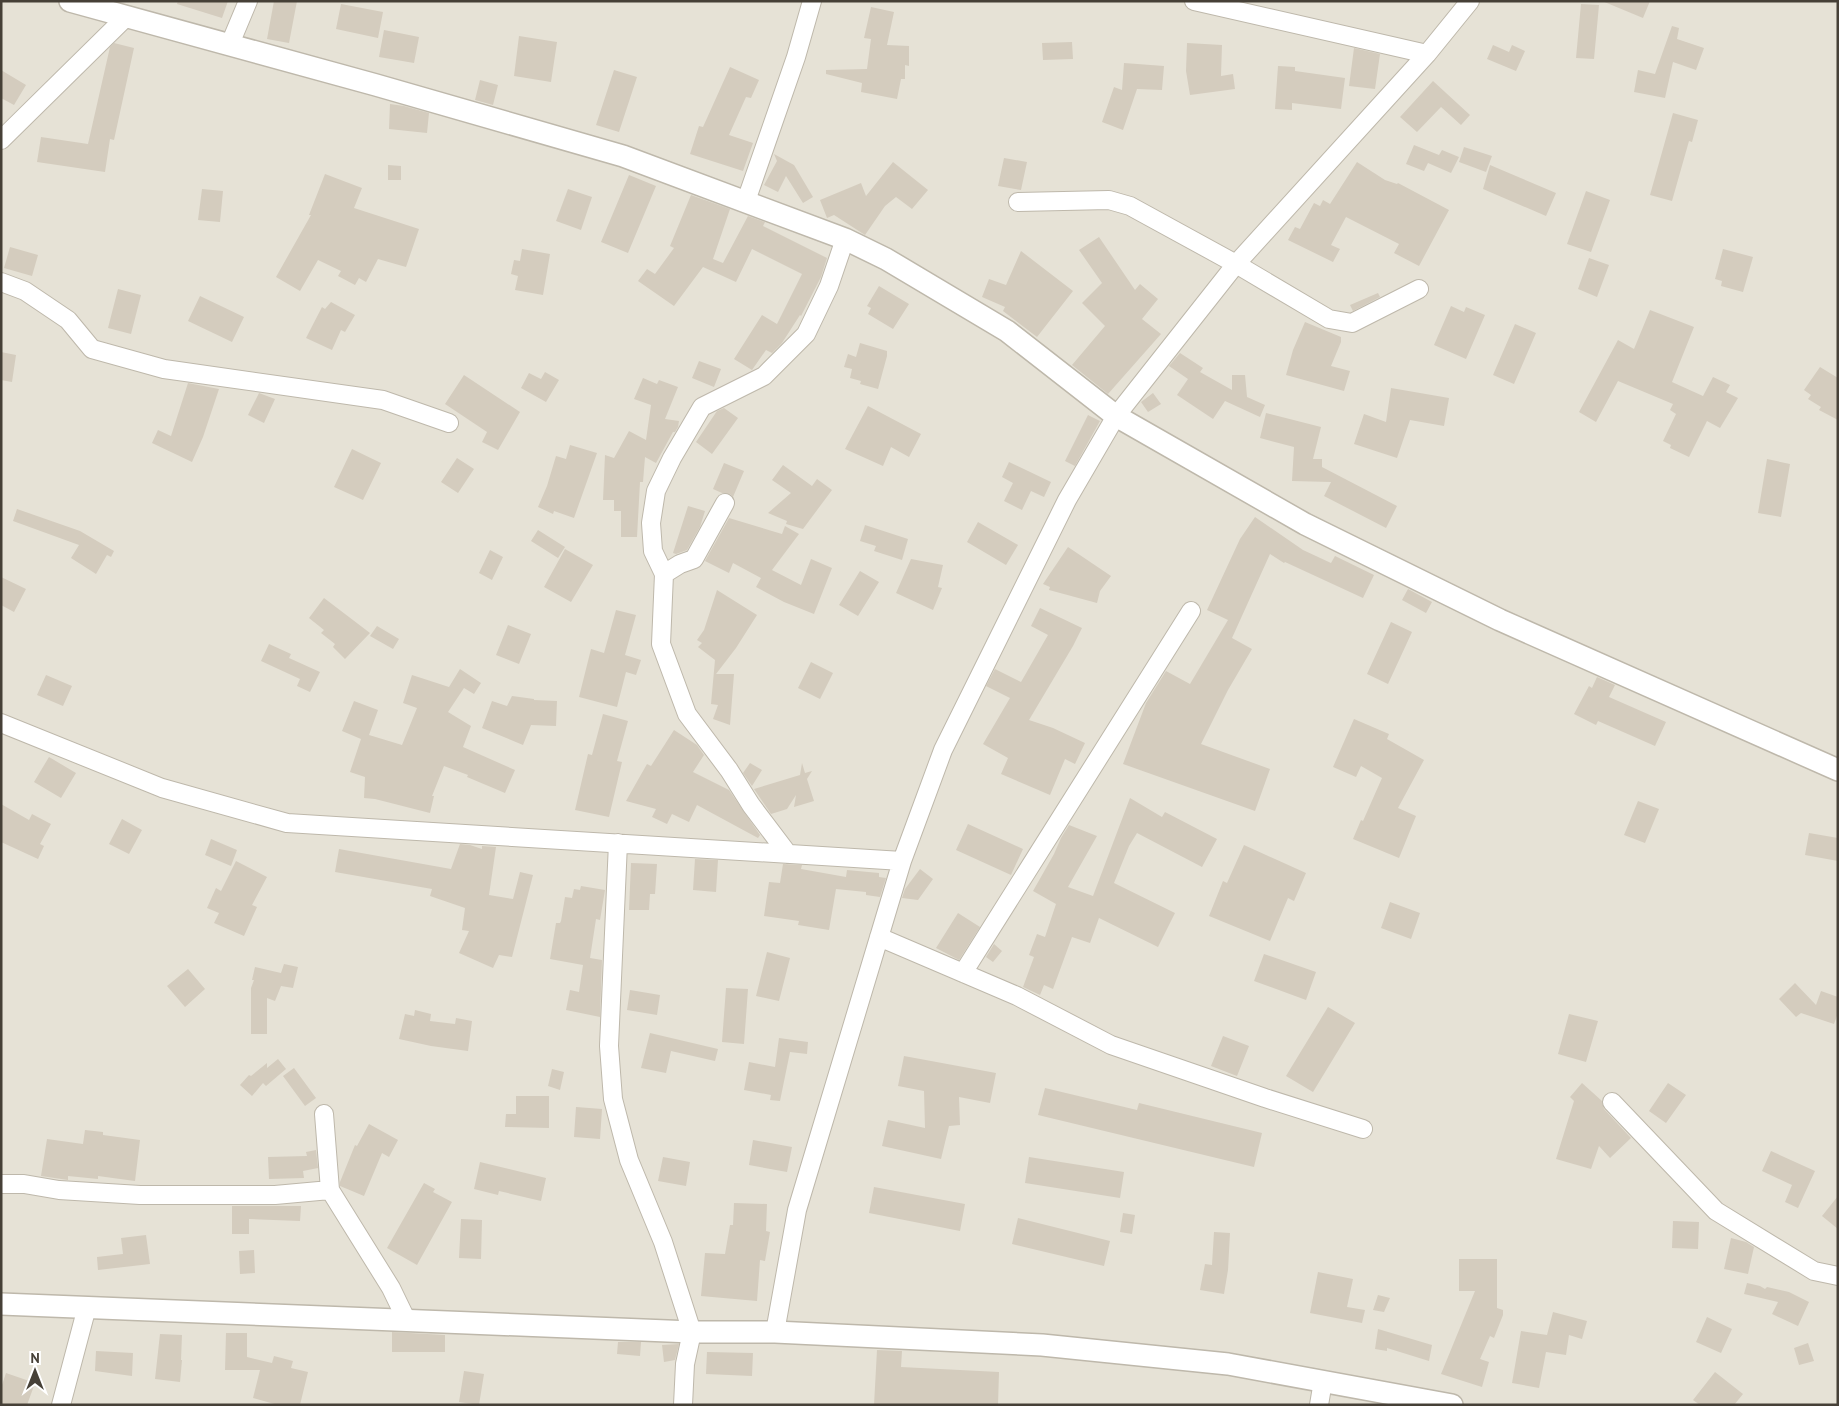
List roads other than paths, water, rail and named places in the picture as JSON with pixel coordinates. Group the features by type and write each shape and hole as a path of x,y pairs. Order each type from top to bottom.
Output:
{"street":[{"path":"230,44 248,1"},
{"path":"746,201 796,57 812,1"},
{"path":"1194,1 1427,54"},
{"path":"775,1332 797,1210 902,861 943,750 1067,500 1116,416 1236,264 1427,54 1470,1"},
{"path":"81,3 623,156 845,239 886,259 1007,331 1116,416 1305,524 1500,620 1838,770"},
{"path":"1,140 127,16"},
{"path":"1018,202 1109,200 1130,206 1236,264 1329,319 1352,323 1419,289"},
{"path":"788,854 687,714 661,644 664,574 654,551 651,523 656,491 672,458 702,408 764,376 806,334 829,286 845,239"},
{"path":"1,282 25,291 68,320 92,349 164,369 383,400 448,423"},
{"path":"664,574 680,564 694,560 724,502"},
{"path":"963,973 1191,611"},
{"path":"1,723 162,788 288,823 902,861"},
{"path":"618,843 609,1046 613,1099 629,1160 663,1242 692,1332 685,1364 683,1405"},
{"path":"879,938 1017,996 1112,1045 1265,1098 1363,1129"},
{"path":"1612,1102 1716,1211 1814,1270 1838,1276"},
{"path":"324,1114 330,1190 391,1288 406,1319"},
{"path":"1,1184 24,1184 59,1190 140,1195 275,1195 330,1190"},
{"path":"1,1304 692,1332 775,1332 1042,1345 1228,1364 1452,1405"},
{"path":"61,1405 87,1307"},
{"path":"1319,1405 1324,1381"}]}
